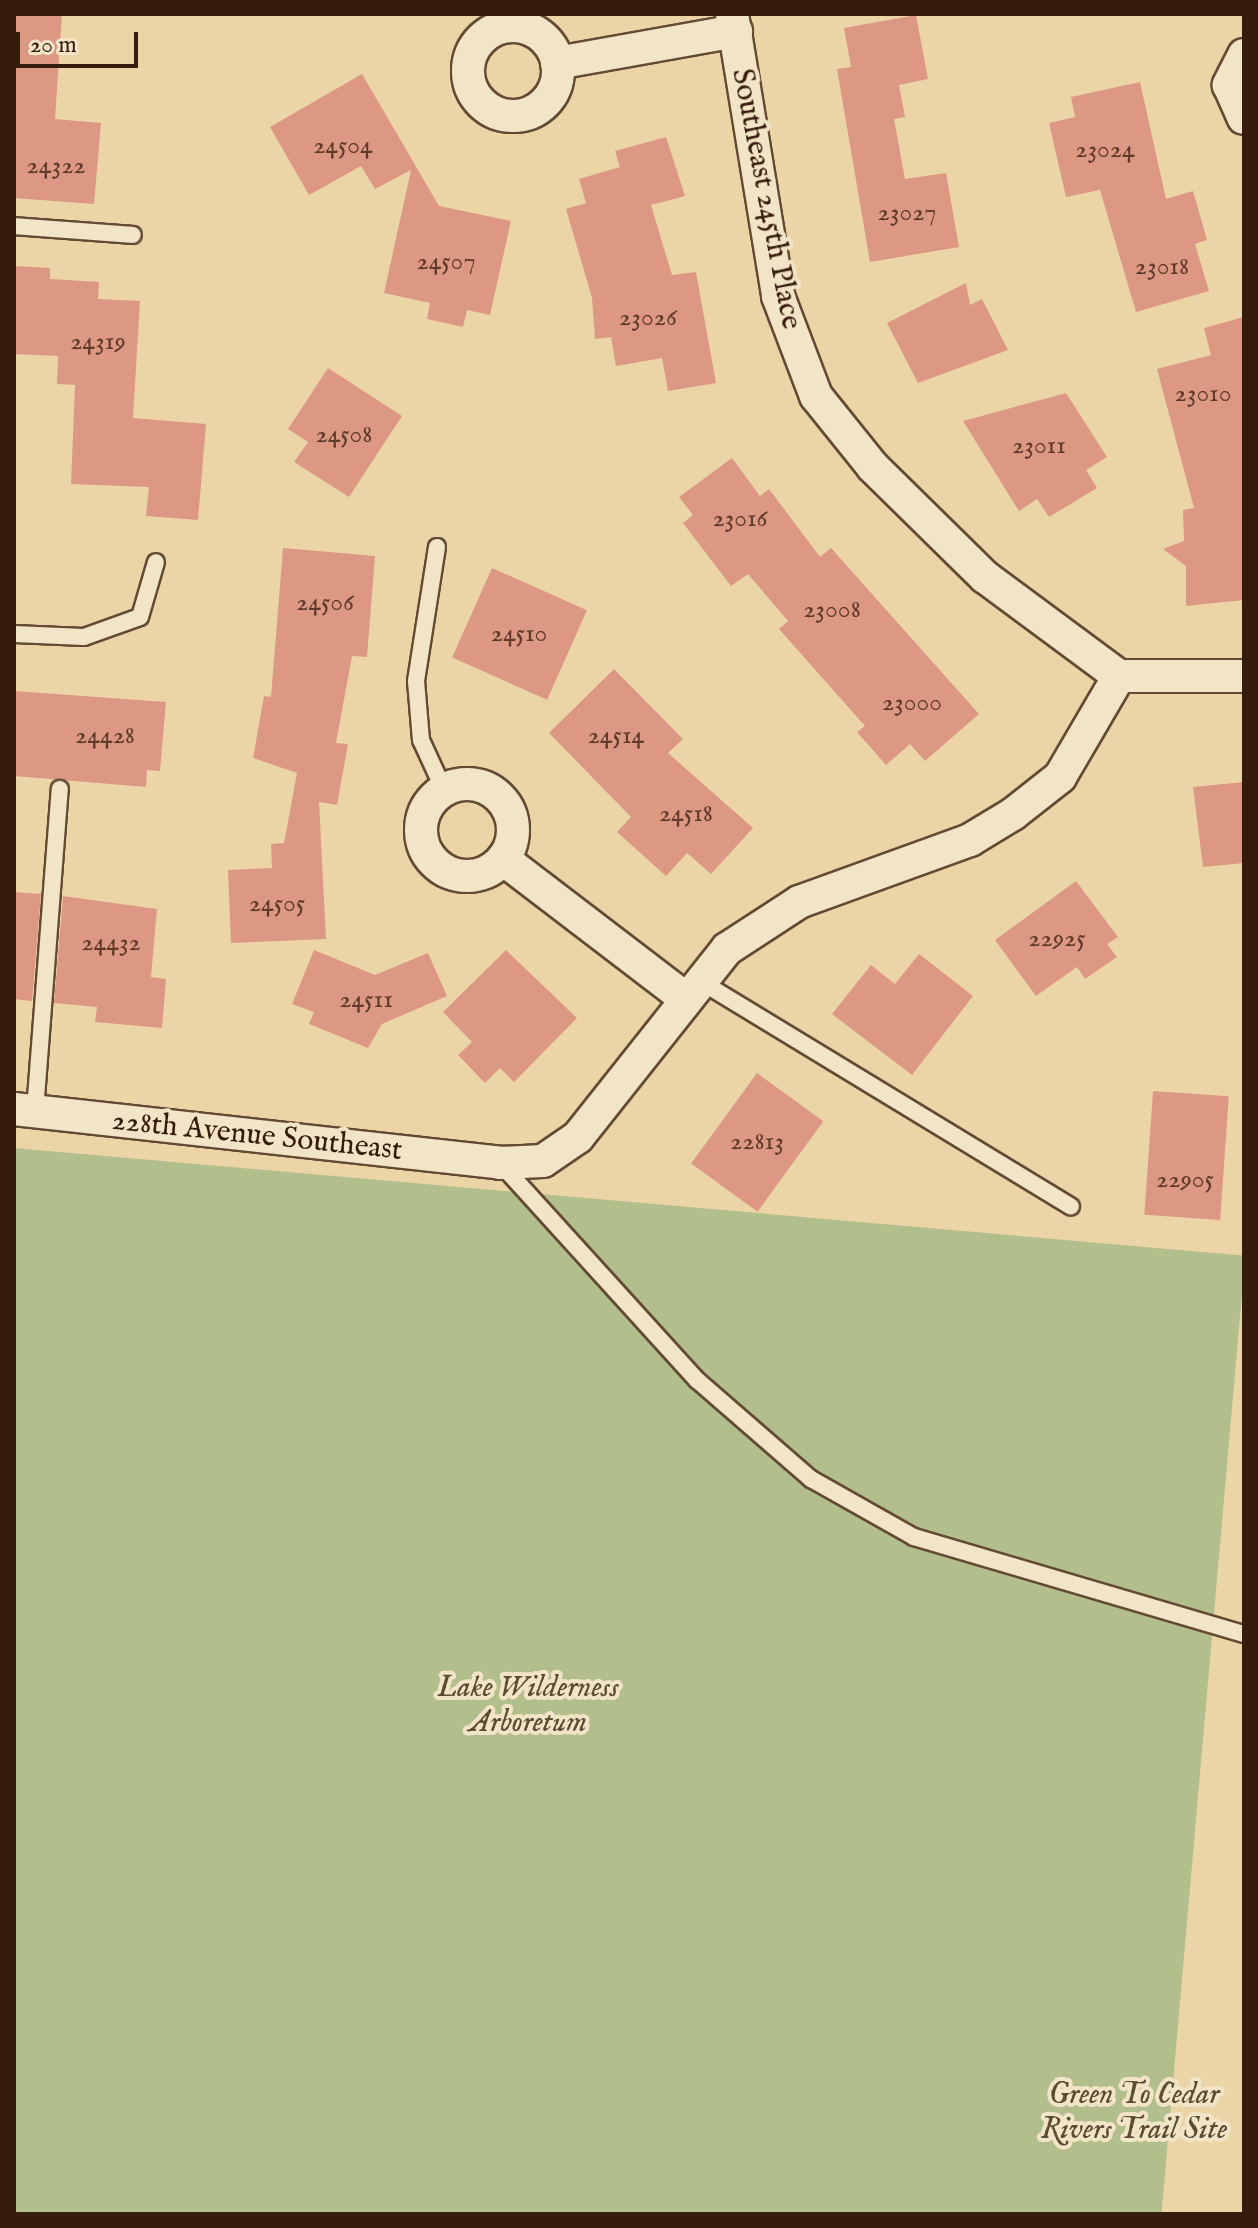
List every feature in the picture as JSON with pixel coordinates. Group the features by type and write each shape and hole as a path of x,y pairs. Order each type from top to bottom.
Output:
{"street":[{"path":"557,63 734,22"},
{"name":"Southeast 245th Place","path":"734,22 778,296 816,396 873,467 985,577 1119,676"},
{"path":"1244,55 1229,85 1244,118"},
{"path":"1119,676 1244,676"},
{"name":"228th Avenue Southeast","path":"24,1110 500,1163 543,1161 563,1150 692,989 761,922 970,840 1013,814 1060,777 1119,676"},
{"path":"479,785 507,807 511,842 503,859 473,877 438,867 426,854 422,818 444,790 479,785"},
{"path":"503,859 692,989"}],"lane":[{"path":"14,226 133,235"},
{"path":"437,547 416,681 421,740 444,790"},
{"path":"14,634 84,637 140,617 156,562"},
{"path":"24,1110 60,789"},
{"path":"692,989 1071,1207"},
{"path":"500,1163 697,1380 811,1479 914,1537 1244,1634"}],"green space":[{"name":"Lake Wilderness Arboretum","path":"14,1148 1244,1256 1161,2214 14,2214"}],"building":[{"path":"14,14 62,14 55,119 101,123 94,204 14,198"},
{"path":"916,15 928,79 899,85 905,117 894,119 905,179 946,173 959,247 870,262 837,69 851,67 844,28"},
{"path":"362,74 439,206 511,221 490,315 467,310 463,327 427,319 430,303 384,293 411,170 375,189 361,166 309,195 270,127"},
{"path":"1140,82 1166,199 1193,191 1207,240 1195,244 1209,291 1136,312 1100,190 1066,197 1049,123 1075,117 1071,97"},
{"path":"666,137 685,196 651,205 672,275 696,272 716,383 668,391 662,358 616,366 611,337 595,339 592,298 566,209 586,203 579,179 620,167 615,151"},
{"path":"14,266 50,268 50,279 99,282 98,299 140,301 133,418 206,424 198,520 146,516 149,487 71,484 75,385 57,384 58,356 14,354"},
{"path":"966,283 970,305 982,299 1008,350 918,383 887,323"},
{"path":"1244,317 1244,600 1186,606 1186,566 1163,549 1184,541 1183,510 1194,508 1157,369 1211,355 1204,328"},
{"path":"328,368 402,416 349,497 294,462 308,442 288,429"},
{"path":"1066,393 1107,457 1086,470 1097,488 1049,517 1037,499 1019,511 963,421"},
{"path":"732,458 760,496 769,489 820,557 831,548 979,714 925,761 910,744 886,765 857,732 865,726 779,629 788,621 748,574 731,586 683,523 693,515 679,497"},
{"path":"283,548 375,556 367,657 352,656 336,743 348,744 337,805 319,802 326,939 231,943 228,870 272,868 271,844 284,843 297,773 253,758 264,696 271,697"},
{"path":"492,568 587,610 547,700 452,658"},
{"path":"614,669 683,739 668,753 753,828 711,874 687,853 666,876 617,832 631,817 549,733"},
{"path":"14,691 166,702 160,771 147,770 146,787 14,776"},
{"path":"1244,782 1244,863 1203,867 1193,787"},
{"path":"1076,881 1118,937 1107,944 1117,957 1085,979 1077,967 1036,996 995,940"},
{"path":"14,892 41,894 32,1001 14,999"},
{"path":"63,896 157,909 151,977 166,979 162,1028 95,1022 97,1007 54,1003"},
{"path":"314,950 375,975 428,953 447,996 382,1024 368,1048 309,1024 314,1012 292,1004"},
{"path":"506,950 577,1018 514,1082 500,1068 485,1083 458,1055 472,1042 443,1012"},
{"path":"919,954 973,996 912,1075 832,1014 871,965 895,984"},
{"path":"757,1073 823,1121 758,1212 691,1164"},
{"path":"1153,1091 1229,1096 1220,1220 1144,1215"}],"park label":[{"name":"Green To Cedar Rivers Trail Site","path":"1134,2112"}]}
